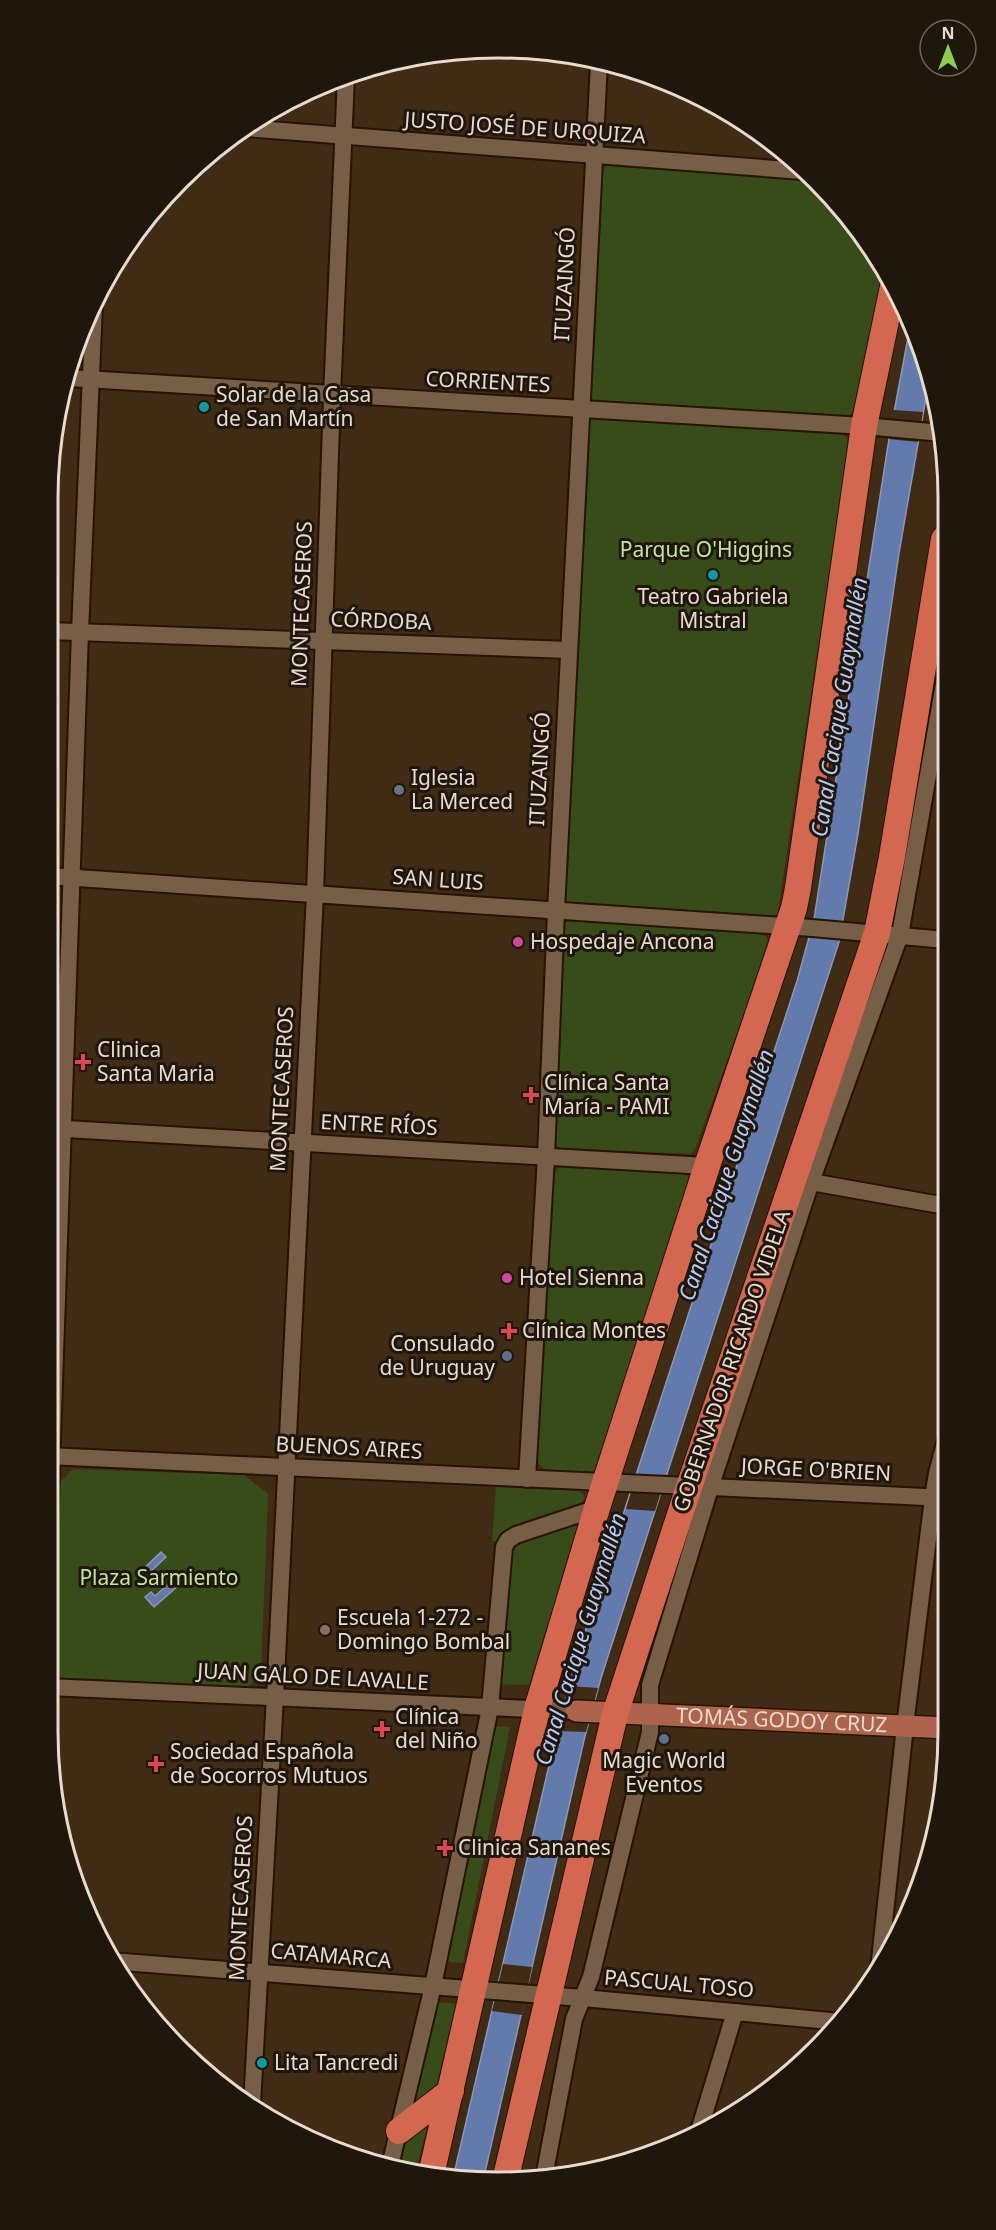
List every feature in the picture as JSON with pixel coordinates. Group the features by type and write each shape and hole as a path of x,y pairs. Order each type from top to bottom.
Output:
{"highway":[{"name":"GOBERNADOR RICARDO VIDELA","path":"505,2172 512,1992 537,1709 597,1508 707,1166 817,929 800,876 864,426 890,300"},
{"name":"GOBERNADOR RICARDO VIDELA","path":"433,2167 451,2091 512,1992 586,1712 699,1487 889,934 886,897 938,575"},
{"path":"399,2132 451,2091"}],"main road":[{"name":"TOMÁS GODOY CRUZ","path":"586,1712 938,1728"}],"street":[{"name":"ITUZAINGÓ","path":"527,1479 546,1157 598,70"},
{"name":"MONTECASEROS","path":"252,2096 315,894 322,641 346,86"},
{"name":"JUSTO JOSÉ DE URQUIZA","path":"260,129 790,170"},
{"path":"58,1084 72,878 93,327"},
{"name":"CORRIENTES","path":"75,378 332,396 864,426 932,432"},
{"name":"CÓRDOBA","path":"58,631 569,650"},
{"path":"546,2169 574,2019 591,1977 650,1732 650,1685 699,1487 811,1182 889,934 938,710"},
{"name":"SAN LUIS","path":"58,877 938,939"},
{"name":"ENTRE RÍOS","path":"58,1128 707,1166"},
{"path":"811,1182 938,1205"},
{"name":"BUENOS AIRES","path":"58,1456 648,1485"},
{"name":"JORGE O'BRIEN","path":"648,1485 938,1498"},
{"path":"392,2159 432,1986 490,1708 502,1557 506,1543 512,1537 526,1531 597,1508"},
{"path":"881,1947 905,1726 938,1511"},
{"name":"JUAN GALO DE LAVALLE","path":"58,1687 586,1712"},
{"name":"CATAMARCA","path":"123,1961 512,1992"},
{"name":"PASCUAL TOSO","path":"512,1992 829,2021"},
{"path":"702,2121 735,2012"}],"green space":[{"path":"608,166 800,179 809,187 847,230 881,282 854,408 849,416 589,401 601,168"},
{"name":"Parque O'Higgins","path":"592,419 838,432 847,438 848,448 779,905 777,914 772,918 567,902 563,898 588,421"},
{"path":"572,919 755,932 767,937 768,946 696,1147 691,1154 560,1148 554,1145 564,924"},
{"path":"563,1166 681,1172 690,1178 597,1472 593,1473 549,1471 542,1468 537,1459 553,1177 557,1168"},
{"name":"Plaza Sarmiento","path":"73,1469 244,1475 268,1494 261,1675 246,1688 63,1681 58,1675 58,1484"},
{"path":"496,1487 578,1491 585,1498 579,1507 499,1541 492,1541"},
{"path":"580,1520 529,1685 498,1684 512,1548 517,1543"},
{"path":"493,1726 510,1727 463,1963 446,1962"},
{"path":"436,2002 456,2004 435,2092 412,2107"},
{"path":"428,2123 418,2164 400,2160 404,2143"}],"water":[{"path":"908,340 926,398 899,553 858,834 839,942 601,1678 585,1736 485,2172 455,2169 557,1731 578,1653 797,981 814,919 889,439"},
{"path":"161,1552 166,1557 145,1577 140,1572"},
{"path":"181,1573 186,1579 154,1607 145,1597 151,1592 155,1596"}],"pier":[{"path":"893,410 923,412 918,442 889,439"},
{"path":"636,1475 666,1476 655,1511 626,1509"},
{"path":"569,1686 598,1688 586,1732 557,1731"},
{"path":"503,1964 532,1967 522,2015 492,2011"}],"place":[{"name":"Solar de la Casa de San Martín","path":"204,407"},
{"name":"Teatro Gabriela Mistral","path":"713,575"},
{"name":"Iglesia La Merced","path":"399,790"},
{"name":"Hospedaje Ancona","path":"518,942"},
{"name":"Clinica Santa Maria","path":"83,1062"},
{"name":"Clínica Santa María - PAMI","path":"531,1095"},
{"name":"Hotel Sienna","path":"507,1278"},
{"name":"Clínica Montes","path":"509,1331"},
{"name":"Consulado de Uruguay","path":"507,1356"},
{"name":"Escuela 1-272 - Domingo Bombal","path":"325,1630"},
{"name":"Clínica del Niño","path":"382,1729"},
{"name":"Magic World Eventos","path":"664,1739"},
{"name":"Sociedad Española de Socorros Mutuos","path":"156,1764"},
{"name":"Clinica Sananes","path":"445,1848"},
{"name":"Lita Tancredi","path":"262,2063"}],"water label":[{"name":"Canal Cacique Guaymallén","path":"839,707"},
{"name":"Canal Cacique Guaymallén","path":"726,1175"},
{"name":"Canal Cacique Guaymallén","path":"580,1639"}]}
